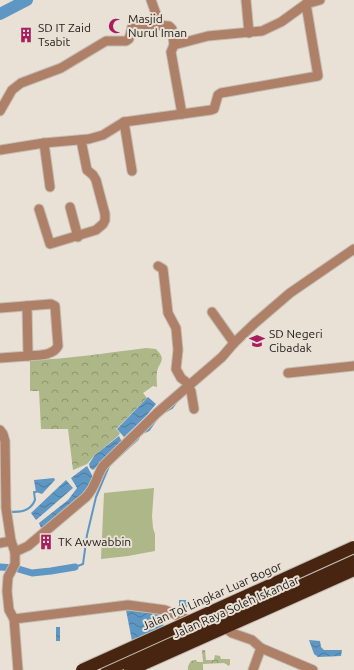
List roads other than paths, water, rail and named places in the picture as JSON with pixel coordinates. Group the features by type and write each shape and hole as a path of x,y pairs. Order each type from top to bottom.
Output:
{"highway":[{"name":"Jalan Tol Lingkar Luar Bogor","path":"82,670 354,547"},
{"name":"Jalan Raya Soleh Iskandar","path":"93,670 354,553"},
{"name":"Jalan Tol Lingkar Luar Bogor","path":"107,670 354,558"},
{"name":"Jalan Raya Soleh Iskandar","path":"130,670 354,570"}],"street":[{"path":"151,0 160,25"},
{"path":"246,0 249,33"},
{"path":"174,46 204,36 262,31 271,28 306,4 320,0"},
{"path":"0,150 44,142 81,140 103,135 124,122 214,109 218,95 221,93 318,76 306,4"},
{"path":"0,111 12,90 21,83 61,68 106,41 126,41 129,39 132,27 136,24 171,27 174,46 172,47 171,52 182,114"},
{"path":"124,122 132,171"},
{"path":"39,209 50,244 96,230 103,224 105,214 95,177 87,170 81,140"},
{"path":"44,142 50,187"},
{"path":"70,207 78,236"},
{"path":"15,552 28,546 86,497 92,490 99,473 104,466 157,413 190,388 255,323 290,293 354,249"},
{"path":"158,266 163,269 168,313 176,328 178,350 176,369 181,378 190,388 194,409"},
{"path":"0,308 51,304 55,306 58,346 52,353 0,358"},
{"path":"27,306 28,356"},
{"path":"212,312 234,343"},
{"path":"288,373 354,366"},
{"path":"0,430 5,441 6,508 11,541 15,552 13,566 4,590 8,610 14,619 18,670"},
{"path":"0,543 11,541"},
{"path":"14,619 128,605 166,610 195,625"},
{"path":"225,628 232,633 252,640 261,648 308,669"},
{"path":"253,670 261,648"}],"water":[{"path":"148,397 156,404 124,437 117,429"},
{"path":"119,436 122,442 93,470 90,468 89,464 95,455"},
{"path":"87,466 92,475 89,489 54,520 41,528 39,523 68,500 77,488 71,478"},
{"path":"54,478 55,480 42,494 36,492 34,480"},
{"path":"66,480 73,488 36,520 31,513"},
{"path":"179,600 186,600 187,607 185,610 179,608"},
{"path":"126,610 162,613 164,629 132,641"},
{"path":"56,627 60,627 60,641 56,641"},
{"path":"309,640 320,641 321,647 324,650 342,650 341,656 318,657 314,654"}],"waterway":[{"path":"0,14 27,0"},
{"path":"165,412 172,408 178,400"},
{"path":"115,460 138,439 140,434 149,430 156,420"},
{"path":"75,567 83,564 87,535 96,497 109,466"},
{"path":"9,512 21,511 30,507 35,500 34,492 36,492"},
{"path":"0,567 15,568 32,573 75,567"}],"place":[{"name":"Masjid Nurul Iman","path":"116,26"},
{"name":"SD IT Zaid Tsabit","path":"26,35"},
{"name":"SD Negeri Cibadak","path":"257,341"},
{"name":"TK Awwabbin","path":"46,542"}]}
